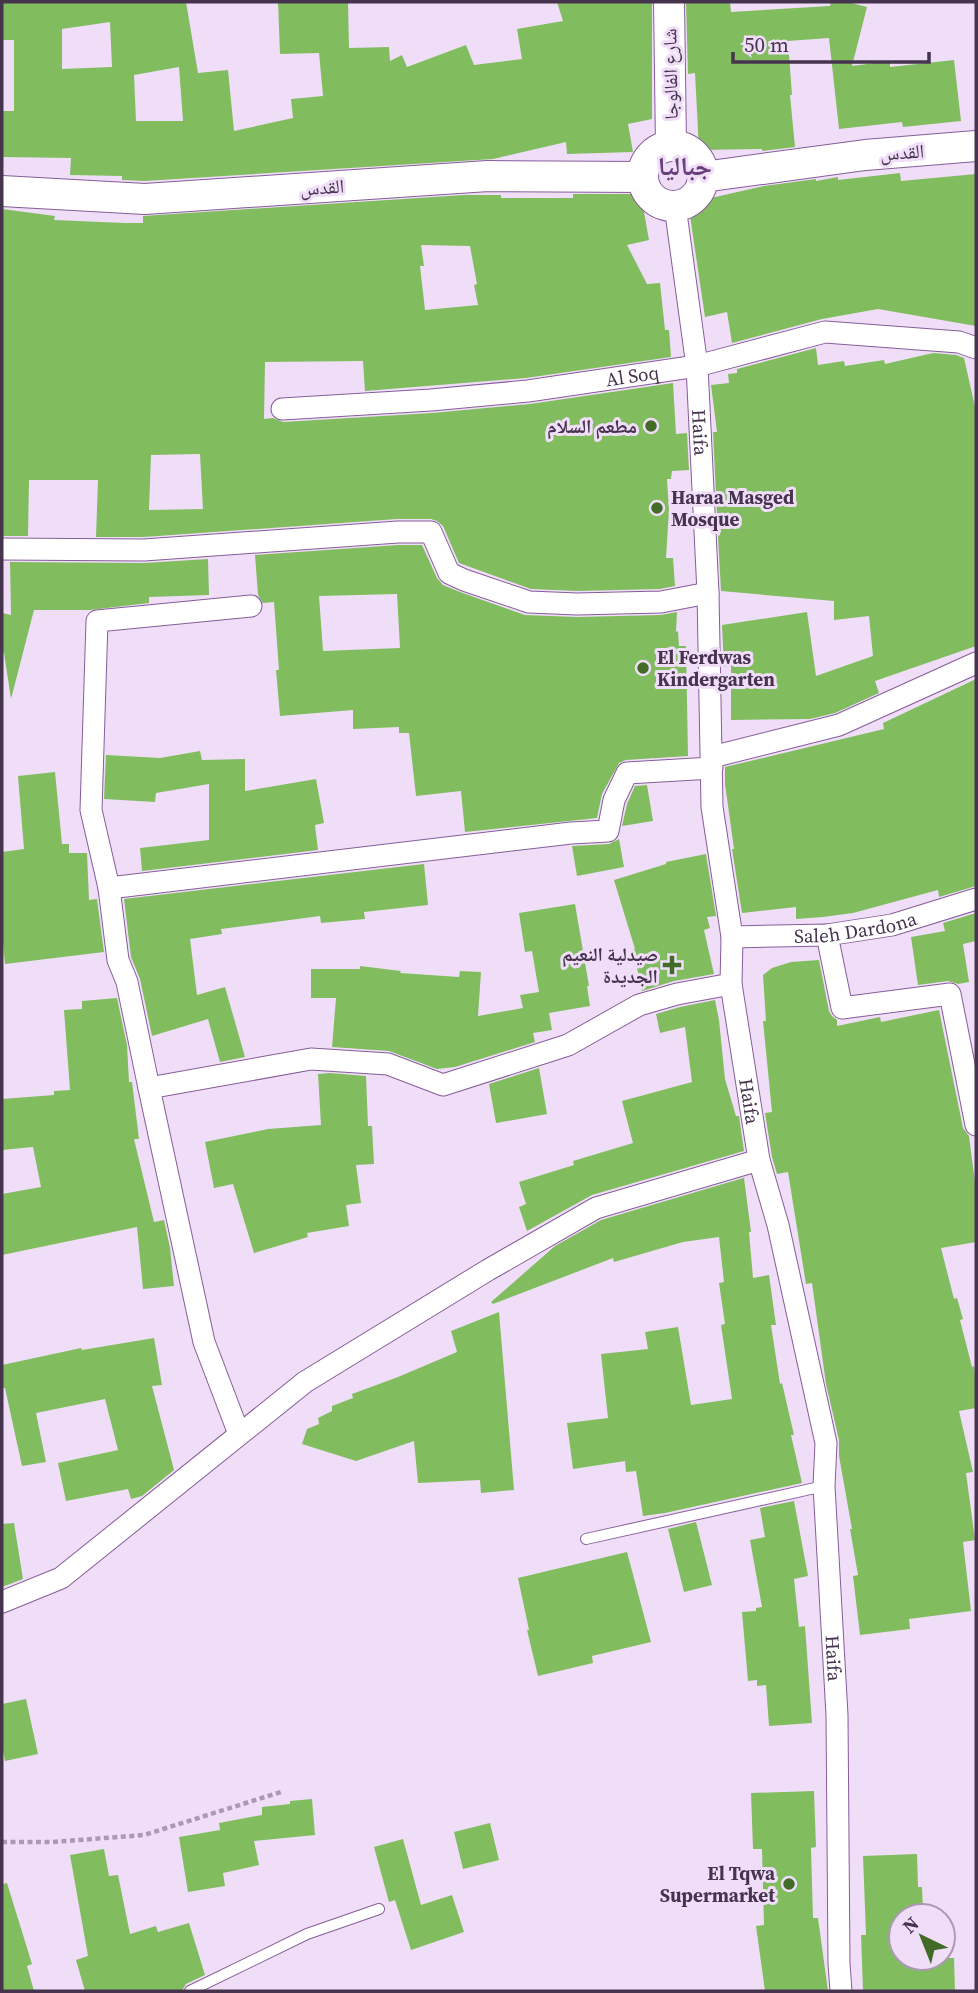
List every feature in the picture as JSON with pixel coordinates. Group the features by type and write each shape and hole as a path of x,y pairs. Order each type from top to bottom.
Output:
{"main road":[{"name":"شارع الفالوجا","path":"669,2 671,146"},
{"path":"671,146 690,151 702,167 703,177 702,186 692,200 666,206 649,195 643,177 644,168 654,153 671,146"},
{"name":"القدس","path":"703,177 865,155 976,146"},
{"name":"القدس","path":"2,191 145,199 488,176 643,177"}],"street":[{"name":"Haifa","path":"675,206 697,366 708,593 712,807 732,937 731,984 759,1160 778,1225 826,1443 824,1486 837,1714 841,1991"},
{"name":"Al Soq","path":"282,409 528,391 697,366 825,332 959,342 976,348"},
{"path":"2,549 144,550 431,531 450,573 529,602 661,602 708,593"},
{"path":"239,1434 204,1342 127,982 118,960 109,888 91,810 97,621 251,606"},
{"path":"109,888 571,833 608,831 614,800 627,774 712,762 839,724 976,663"},
{"name":"Saleh Dardona","path":"732,937 827,935 892,925 976,899"},
{"path":"827,935 842,1008 950,994 976,1125"},
{"path":"149,1088 311,1059 388,1064 443,1085 568,1045 639,1005 677,994 731,984"},
{"path":"2,1601 61,1578 305,1382 488,1270 596,1208 759,1160"}],"lane":[{"path":"586,1539 824,1486"},
{"path":"190,1991 307,1934 379,1909"}],"path":[{"path":"2,1842 53,1842 144,1835 284,1791"}],"building":[{"path":"2,2 186,2 198,73 228,70 234,131 293,118 291,99 323,96 319,53 280,54 278,2 348,2 349,48 389,47 390,61 402,55 407,67 466,45 474,65 522,59 517,29 563,21 557,2 652,2 652,119 628,124 633,152 567,154 566,142 493,159 145,181 122,180 122,176 70,175 71,158 2,157 2,111 14,111 14,40 2,40","holes":["110,22 112,67 62,69 62,29","179,67 183,121 136,121 134,75"]},
{"path":"686,2 730,2 731,12 830,6 831,2 847,2 867,7 852,66 890,61 890,67 954,60 961,121 903,127 902,122 839,129 829,38 788,41 795,147 762,151 699,150 695,73 688,74"},
{"path":"900,173 901,181 976,174 976,326 878,309 822,319 732,343 727,312 705,317 689,209 693,202 764,186"},
{"path":"573,194 633,194 633,199 642,201 649,240 627,245 647,284 660,283 671,357 526,378 365,391 363,361 265,362 264,419 273,418 283,422 432,413 530,404 673,383 676,434 687,433 689,470 672,471 671,479 667,479 669,510 666,558 673,558 675,586 660,589 577,591 531,589 459,563 443,526 431,519 397,519 144,537 96,537 98,480 29,480 28,536 2,536 2,209 55,216 54,220 143,223 143,216 464,195 573,198","holes":["421,245 470,246 478,305 425,310 420,266 424,266","200,454 203,509 149,510 151,455"]},
{"path":"816,348 818,365 844,361 845,366 884,360 885,364 933,353 964,358 976,411 976,646 875,681 879,693 835,713 810,719 731,720 731,666 724,667 722,625 807,612 816,676 873,656 869,616 834,620 834,601 721,591 713,432 717,432 711,385 729,383 728,374 737,373 737,369"},
{"path":"422,545 443,585 525,615 577,617 661,615 677,612 676,632 678,631 679,646 686,646 688,756 626,760 619,763 602,794 597,818 465,832 461,791 416,796 409,733 399,733 399,727 353,729 353,710 280,716 274,602 263,603 258,595 255,555","holes":["397,594 400,648 323,651 319,596"]},
{"path":"208,559 209,595 149,597 149,603 90,610 34,610 11,699 2,652 2,613 11,615 10,562 144,563"},
{"path":"976,679 976,886 939,897 938,890 853,913 823,917 796,919 796,907 742,913 732,849 725,767 884,729 883,723"},
{"path":"200,751 202,760 245,759 245,791 316,779 324,823 315,825 318,850 142,871 140,848 209,840 209,784 156,793 155,802 104,799 106,755 160,758"},
{"path":"55,772 62,844 69,844 69,853 87,853 89,900 97,899 104,952 5,964 2,931 2,852 24,849 18,776"},
{"path":"647,785 653,821 622,826 635,786"},
{"path":"619,839 624,867 577,876 572,846 609,844"},
{"path":"706,854 716,916 707,917 710,928 704,930 714,974 674,981 642,991 633,950 635,949 614,880 666,862"},
{"path":"424,864 428,905 364,912 365,919 321,923 320,916 221,929 222,934 190,939 197,995 225,987 245,1057 220,1062 208,1019 152,1036 140,979 131,957 124,899"},
{"path":"575,904 590,1006 549,1013 552,1030 533,1033 535,1042 455,1067 437,1069 389,1051 332,1047 336,998 311,998 311,969 360,969 360,966 401,971 400,973 459,977 460,971 481,972 478,1016 523,1008 520,995 539,992 532,951 525,952 519,913"},
{"path":"976,913 976,941 963,944 969,982 958,984 948,981 918,985 911,937 945,931 943,923"},
{"path":"819,960 829,1011 837,1020 837,1026 880,1017 881,1022 939,1010 963,1128 969,1136 976,1190 976,1242 941,1248 954,1299 957,1298 963,1319 960,1320 976,1382 976,1408 959,1411 973,1472 966,1473 975,1540 963,1542 971,1611 909,1619 910,1629 860,1635 853,1576 858,1575 852,1529 839,1456 839,1440 826,1384 812,1283 806,1284 788,1172 777,1174 765,1113 772,1112 763,1021 766,1021 763,975 772,968 791,962"},
{"path":"117,998 127,1045 129,1082 132,1082 139,1139 134,1139 154,1222 164,1220 174,1286 143,1289 137,1227 2,1255 2,1194 41,1187 33,1147 2,1150 2,1099 54,1095 54,1091 70,1090 64,1010 82,1009 82,1001"},
{"path":"715,1000 725,1079 736,1116 739,1116 744,1151 592,1195 527,1231 519,1207 526,1204 519,1182 574,1165 573,1161 633,1143 622,1101 692,1082 685,1027 660,1033 656,1014"},
{"path":"539,1068 547,1114 496,1123 489,1084"},
{"path":"318,1074 366,1076 368,1126 372,1126 374,1164 356,1165 361,1203 346,1205 349,1226 307,1233 308,1237 254,1253 233,1184 214,1188 205,1142 268,1129 321,1125"},
{"path":"750,1176 744,1178 751,1232 753,1278 769,1275 776,1325 771,1325 780,1384 782,1383 794,1435 791,1435 802,1483 643,1516 636,1471 626,1472 625,1461 573,1469 567,1423 608,1418 601,1354 648,1349 645,1332 678,1327 691,1405 732,1399 721,1325 725,1324 719,1283 724,1282 719,1237 683,1242 614,1262 613,1258 493,1304 491,1302 555,1246 601,1220"},
{"path":"499,1312 514,1490 481,1493 480,1480 418,1483 414,1441 356,1461 302,1444 307,1429 319,1424 318,1418 332,1411 332,1406 353,1398 352,1394 457,1352 451,1331"},
{"path":"154,1338 162,1385 152,1386 174,1470 142,1496 131,1499 128,1489 66,1501 58,1463 118,1450 105,1399 36,1413 46,1462 22,1466 5,1388 2,1388 2,1365 81,1348 82,1350"},
{"path":"794,1501 808,1576 794,1579 799,1627 805,1626 812,1723 769,1726 766,1685 757,1686 757,1680 748,1681 742,1612 756,1611 756,1608 762,1607 750,1540 765,1537 760,1508"},
{"path":"696,1522 712,1585 684,1592 668,1529"},
{"path":"14,1523 23,1579 2,1587 2,1524"},
{"path":"627,1552 651,1642 592,1656 593,1663 538,1676 518,1578"},
{"path":"26,1699 38,1754 5,1761 2,1745 2,1704"},
{"path":"814,1791 816,1847 811,1848 813,1918 818,1918 828,1991 765,1991 756,1926 764,1925 762,1849 753,1849 751,1793"},
{"path":"312,1799 315,1835 254,1841 259,1865 223,1873 225,1886 188,1892 179,1837 220,1830 219,1823 262,1815 262,1807"},
{"path":"490,1823 499,1860 463,1869 454,1832"},
{"path":"403,1839 421,1905 452,1895 464,1932 411,1950 395,1900 389,1902 374,1847"},
{"path":"104,1849 109,1876 118,1875 130,1934 156,1926 158,1932 189,1923 205,1975 186,1984 182,1991 85,1991 76,1960 88,1956 70,1855"},
{"path":"917,1854 918,1887 922,1887 923,1902 887,1902 887,1972 954,1972 955,1991 863,1991 861,1935 866,1935 863,1856"},
{"path":"7,1883 32,1964 27,1966 34,1991 2,1991 2,1884"}],"place":[{"name":"مطعم السلام","path":"651,426"},
{"name":"Haraa Masged Mosque","path":"657,508"},
{"name":"El Ferdwas Kindergarten","path":"643,668"},
{"name":"صيدلية النعيم الجديدة","path":"672,965"},
{"name":"El Tqwa Supermarket","path":"789,1884"}],"district":[{"name":"جباليا","path":"685,166"}]}
